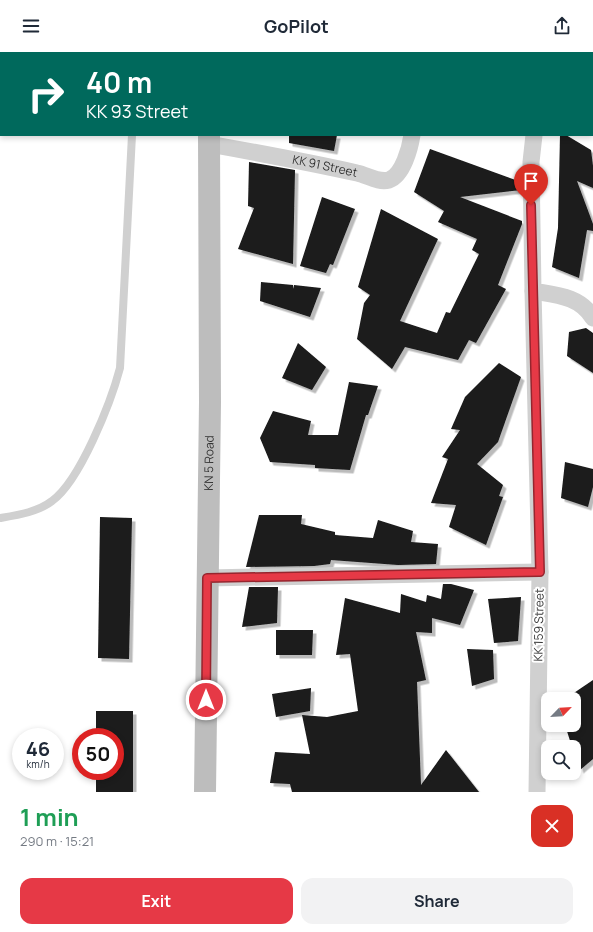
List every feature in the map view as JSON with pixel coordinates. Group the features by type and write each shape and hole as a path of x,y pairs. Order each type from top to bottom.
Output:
{"main road":[{"name":"KN 5 Road","path":"205,792 210,402 209,139"}],"street":[{"name":"KK 91 Street","path":"209,139 364,175 382,182 391,179 396,174 408,155 412,136"},
{"name":"KK 159 Street","path":"534,136 531,162 540,572 537,792"},
{"path":"533,291 566,296 583,304 593,318"},
{"path":"207,578 540,572"}],"lane":[{"path":"0,518 34,510 51,502 62,493 70,482 83,458 113,394 120,368 132,136"}],"building":[{"path":"289,136 337,136 334,151 289,143"},
{"path":"560,136 568,136 591,150 593,166 593,188 577,181 593,224 593,231 587,230 579,278 552,267 558,228"},
{"path":"430,149 521,182 521,190 460,197 522,221 522,224 498,285 506,289 476,343 469,340 458,360 405,347 392,369 357,339 364,303 370,295 358,287 381,209 438,239 400,321 437,333 446,312 450,313 479,254 472,250 477,239 438,222 444,211 414,192"},
{"path":"249,162 295,170 293,264 238,249 254,208 248,206"},
{"path":"322,197 355,209 333,265 330,264 326,273 300,266"},
{"path":"261,282 293,285 293,289 294,285 321,288 310,317 260,301"},
{"path":"586,328 593,333 593,373 567,356 569,332"},
{"path":"298,343 326,367 312,390 282,378"},
{"path":"499,363 521,377 498,442 477,464 503,485 499,496 503,497 486,545 449,527 456,505 431,503 448,459 442,457 460,430 451,429 465,397"},
{"path":"349,382 378,386 368,415 366,415 350,470 315,468 315,465 270,462 260,438 273,411 311,421 308,435 338,435"},
{"path":"565,462 593,469 593,487 588,507 561,498"},
{"path":"259,515 302,515 301,524 335,532 335,535 373,538 378,520 413,531 411,542 438,544 436,564 398,565 331,560 330,564 314,566 246,567"},
{"path":"100,517 132,518 129,659 98,658"},
{"path":"443,584 451,584 474,590 460,625 432,618 432,633 416,632 426,680 417,682 421,785 446,750 479,792 292,792 290,784 270,783 275,752 310,754 302,715 327,717 358,711 350,654 336,655 345,598 400,613 401,594 426,602 427,595 441,599"},
{"path":"249,587 278,587 277,623 242,627"},
{"path":"521,597 518,641 494,643 488,599"},
{"path":"276,630 313,630 312,655 276,655"},
{"path":"467,649 493,650 494,679 472,686"},
{"path":"593,680 593,759 581,769 581,740 570,740 567,732 581,732 581,692 575,692"},
{"path":"311,688 310,711 276,717 272,694"},
{"path":"96,711 133,711 133,792 96,792 96,780 124,780 124,728 96,728"}],"route":[{"path":"206,700 207,578 540,572 531,205"}]}
